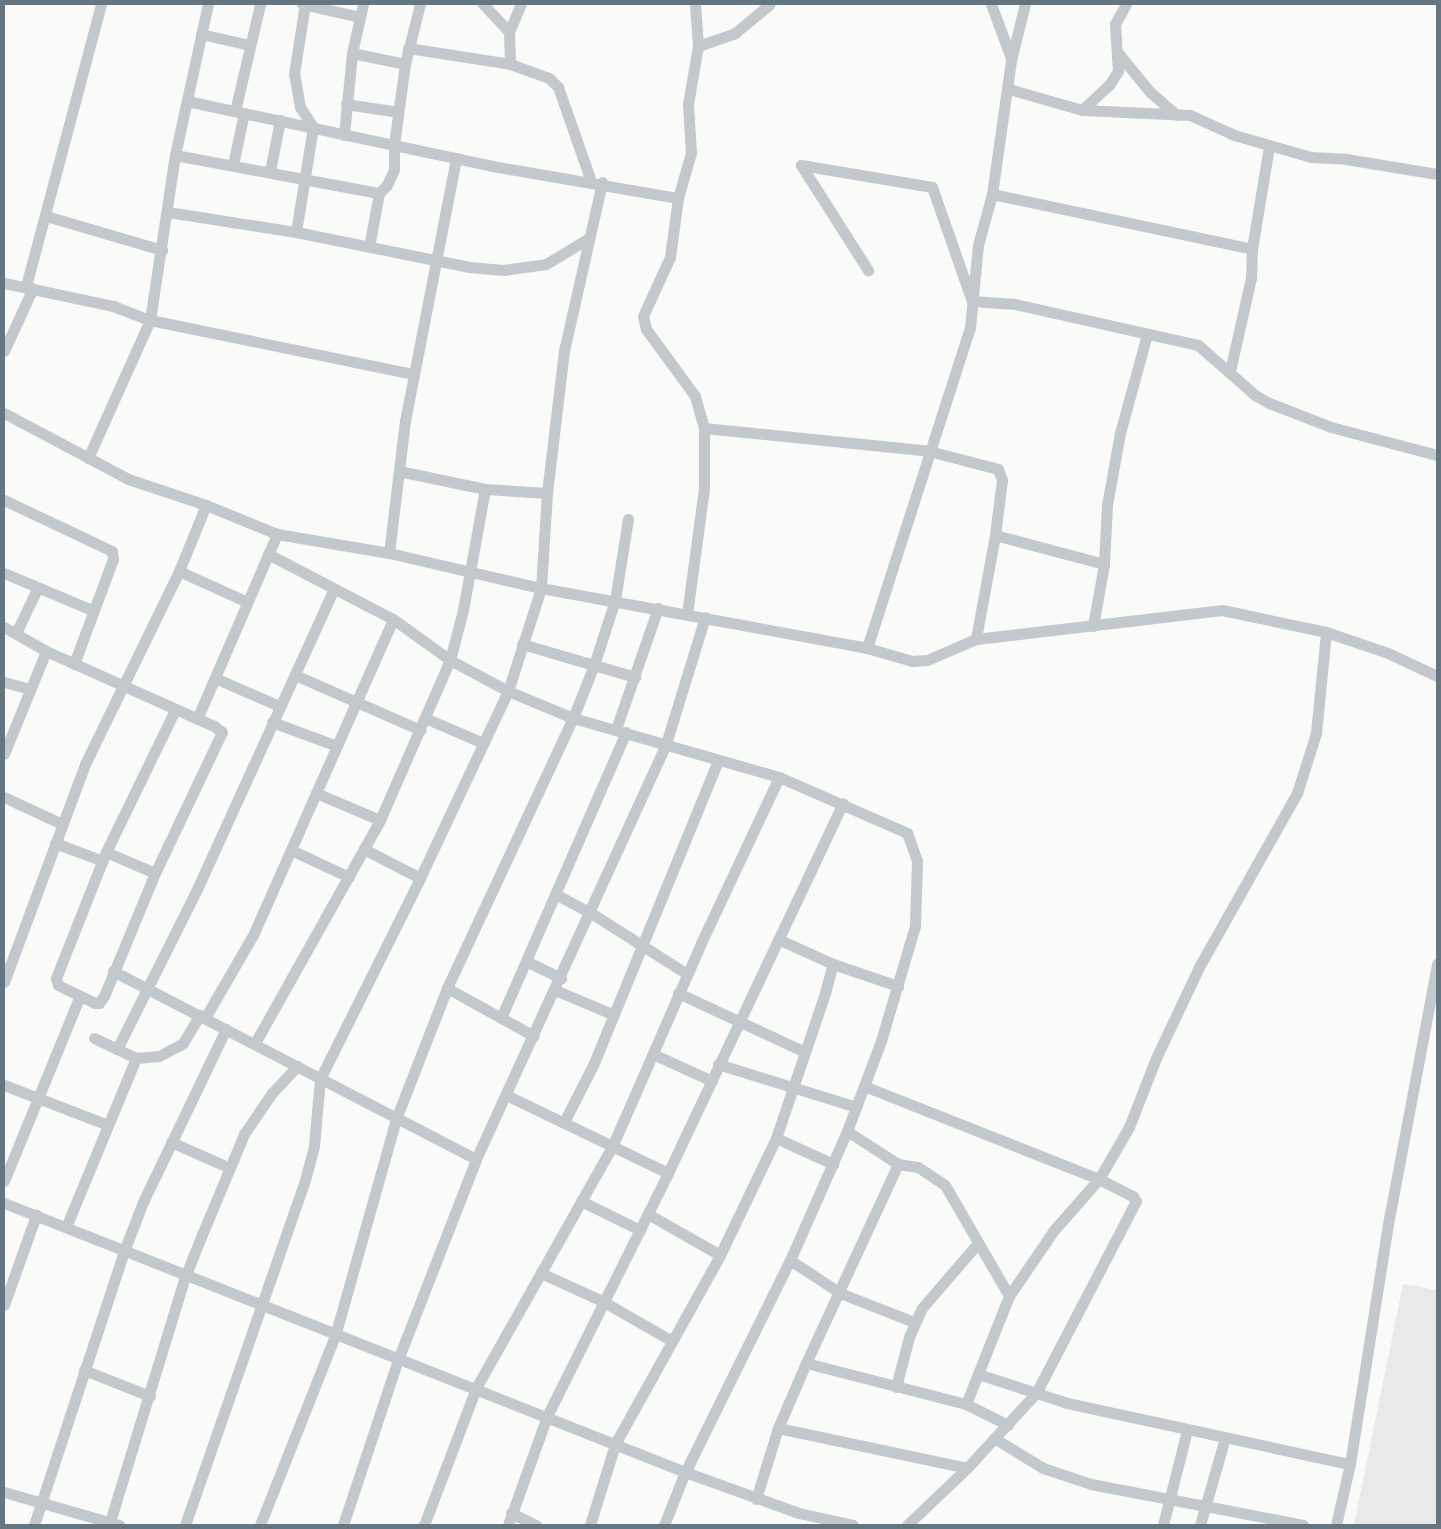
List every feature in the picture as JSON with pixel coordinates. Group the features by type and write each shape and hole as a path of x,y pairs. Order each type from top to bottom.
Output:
{"street":[{"path":"4,351 30,287 46,216 101,4"},
{"path":"88,458 128,374 150,320 168,212 175,155 208,4"},
{"path":"233,165 250,45 260,4"},
{"path":"296,232 313,127 300,107 294,74 304,4 360,17"},
{"path":"344,135 352,53 362,4"},
{"path":"369,248 379,193 388,185 394,169 394,145 405,64 420,4"},
{"path":"482,4 509,32"},
{"path":"510,64 509,32 521,4"},
{"path":"686,614 704,488 704,428 695,396 646,329 642,316 670,257 678,198 691,152 688,104 698,46 695,4"},
{"path":"698,46 735,32 770,4"},
{"path":"991,4 1012,60"},
{"path":"868,648 929,451 970,328 978,245 992,194 1012,60 1025,4"},
{"path":"1082,110 1109,85 1118,71 1119,54 1116,24 1126,4"},
{"path":"201,34 250,45"},
{"path":"185,1525 290,1229 314,1146 320,1078 420,878 508,691 541,588 547,493 564,351 589,238 596,182 554,82 510,64 408,48"},
{"path":"352,53 405,64"},
{"path":"1119,54 1150,92 1176,115"},
{"path":"1008,89 1082,110 1190,116 1269,146 1311,157 1346,159 1437,174"},
{"path":"187,101 456,158 678,198"},
{"path":"346,104 398,112"},
{"path":"270,171 280,120"},
{"path":"1230,371 1251,278 1252,249 1269,146"},
{"path":"175,155 270,171 379,193"},
{"path":"389,553 414,374 456,158"},
{"path":"868,270 801,166 932,187 972,301"},
{"path":"992,194 1252,249"},
{"path":"168,212 296,232 469,267 523,269 546,264 589,238"},
{"path":"46,216 162,250"},
{"path":"4,284 30,287 130,310 150,320 414,374"},
{"path":"972,301 1014,304 1198,345 1255,394 1269,403 1331,427 1437,455"},
{"path":"1092,626 1104,564 1107,505 1120,432 1147,334"},
{"path":"4,413 128,479 206,505 277,534 389,553 541,588 616,600 868,648 895,658 927,660 976,639 1092,626 1157,615 1222,610 1326,632 1388,654 1437,676"},
{"path":"704,428 929,451 998,468 1002,480 995,535 976,639"},
{"path":"400,470 485,489 547,493"},
{"path":"254,1044 380,820 450,660 472,571 485,489"},
{"path":"4,500 112,551 113,559 92,610 74,664"},
{"path":"4,982 85,764 179,571 206,505"},
{"path":"260,1525 335,1336 396,1119 447,988 573,718 594,665 616,600 628,519"},
{"path":"197,719 277,534"},
{"path":"995,535 1104,564"},
{"path":"268,554 393,619 450,660 508,691 573,718 621,731 665,747 779,777 843,803 907,833 917,861 915,926 898,986 864,1086 847,1131 790,1260 685,1472 664,1525"},
{"path":"179,571 248,602"},
{"path":"4,573 37,589 92,610"},
{"path":"16,633 37,589"},
{"path":"117,1050 198,887 334,589"},
{"path":"502,1018 557,895 621,731 635,677 658,608"},
{"path":"343,1525 400,1357 476,1159 591,913 665,747 705,617"},
{"path":"94,1038 136,1058 159,1056 183,1043 254,933 393,619"},
{"path":"4,627 46,651 219,729 221,736 155,873 99,1003 58,985 56,978 104,857 175,710"},
{"path":"966,1404 1009,1296 1054,1230 1099,1179 1129,1126 1156,1058 1199,967 1297,793 1316,733 1326,632"},
{"path":"522,644 635,677"},
{"path":"4,754 7,730 30,689 46,651"},
{"path":"295,674 355,704 420,730"},
{"path":"215,678 279,706"},
{"path":"4,682 30,689"},
{"path":"425,718 483,743"},
{"path":"272,722 337,746"},
{"path":"564,1122 587,1078 640,943 718,761"},
{"path":"424,1525 476,1388 612,1147 678,993 779,777"},
{"path":"316,793 380,820"},
{"path":"4,797 62,824"},
{"path":"508,1525 547,1416 668,1173 712,1081 737,1022 843,803"},
{"path":"55,843 155,873"},
{"path":"364,849 420,878"},
{"path":"291,850 349,877"},
{"path":"557,895 591,913 687,974"},
{"path":"778,938 833,964 898,986"},
{"path":"528,962 561,978"},
{"path":"590,1525 615,1444 720,1254 776,1138 833,964"},
{"path":"1336,1525 1350,1464 1388,1224 1437,964"},
{"path":"113,971 476,1159"},
{"path":"447,988 534,1036"},
{"path":"555,990 612,1014"},
{"path":"678,993 805,1052"},
{"path":"4,1181 80,996"},
{"path":"34,1525 124,1251 171,1142 226,1029"},
{"path":"653,1054 712,1081"},
{"path":"66,1227 136,1058"},
{"path":"718,1064 856,1107"},
{"path":"4,1492 112,1524 185,1277 244,1134 297,1066"},
{"path":"4,1084 108,1125"},
{"path":"864,1086 1099,1179 1133,1196 1135,1207 1036,1393 967,1468 907,1525"},
{"path":"506,1095 668,1173"},
{"path":"847,1131 898,1164 918,1168 945,1185 1009,1296"},
{"path":"776,1138 832,1164"},
{"path":"171,1142 230,1168"},
{"path":"756,1499 778,1428 806,1362 840,1293 898,1164"},
{"path":"582,1201 640,1230"},
{"path":"4,1203 185,1277 335,1336 400,1357 756,1499 853,1525"},
{"path":"648,1214 720,1254"},
{"path":"4,1305 36,1215"},
{"path":"896,1387 914,1322 938,1287 978,1243"},
{"path":"790,1260 840,1293 914,1322"},
{"path":"541,1273 604,1302 672,1341"},
{"path":"806,1362 966,1404 1008,1425"},
{"path":"84,1370 150,1396"},
{"path":"978,1374 1036,1393 1187,1430 1350,1464"},
{"path":"778,1428 967,1468"},
{"path":"1163,1525 1187,1430"},
{"path":"994,1438 1060,1475 1205,1507 1303,1525"},
{"path":"1200,1525 1225,1438"},
{"path":"511,1513 536,1525"}],"shaded area":[{"path":"1403,1284 1437,1290 1437,1525 1354,1525"}]}
